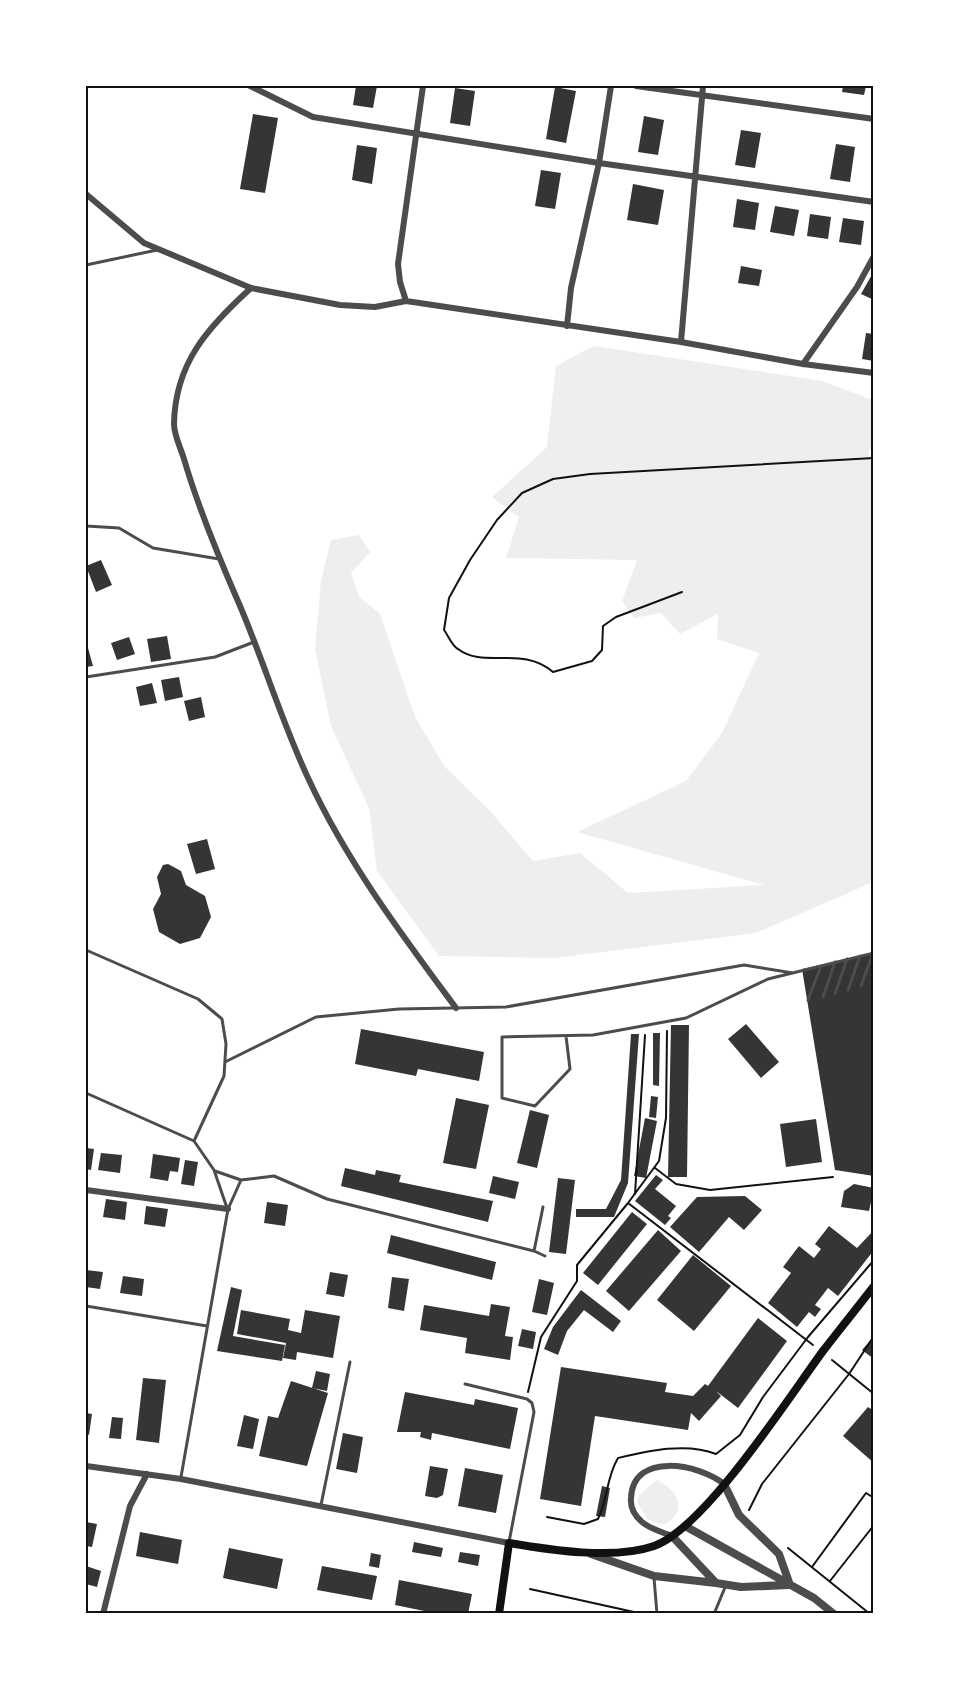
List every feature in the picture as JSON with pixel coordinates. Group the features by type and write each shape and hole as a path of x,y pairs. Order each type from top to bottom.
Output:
{"main road":[{"path":"499,1614 509,1544 587,1552 654,1546 685,1526 724,1484 873,1286"}],"street":[{"path":"250,86 314,117 599,163 873,202"},
{"path":"406,301 398,264 423,86"},
{"path":"567,326 571,288 599,163 611,86"},
{"path":"636,86 873,119"},
{"path":"681,342 703,86"},
{"path":"86,194 144,243 251,288 340,305 375,307 406,301 873,373"},
{"path":"803,364 857,287 873,256"},
{"path":"251,288 222,314 198,342 178,384 174,427 193,489 219,559 255,641 309,780 378,903 456,1008"},
{"path":"86,1190 228,1209"},
{"path":"716,1583 672,1536 644,1524 635,1515 631,1503 631,1488 648,1470 678,1465 698,1468 724,1484 739,1515 779,1554 790,1585"},
{"path":"86,1466 181,1479 509,1544"},
{"path":"103,1614 130,1506 147,1474"},
{"path":"685,1526 790,1585 834,1614"},
{"path":"587,1552 654,1576 726,1585 790,1585"}],"lane":[{"path":"86,265 159,250"},
{"path":"86,526 119,528 153,548 219,559"},
{"path":"86,677 215,657 255,641"},
{"path":"86,950 198,999 222,1019 226,1044 224,1076 194,1141"},
{"path":"566,1035 570,1069 535,1106 502,1098 502,1037 566,1035 593,1035 686,1018 768,979 873,953"},
{"path":"861,986 873,953"},
{"path":"848,990 860,956"},
{"path":"835,994 847,959"},
{"path":"823,997 835,962"},
{"path":"225,1062 316,1017 399,1009 506,1007 744,965 793,973"},
{"path":"808,1000 821,966"},
{"path":"86,1093 194,1141 214,1170 228,1209"},
{"path":"214,1170 241,1180 274,1176 327,1199 534,1251 544,1256"},
{"path":"181,1479 228,1209 241,1180"},
{"path":"534,1251 543,1207"},
{"path":"86,1306 207,1326"},
{"path":"321,1507 350,1362"},
{"path":"465,1384 526,1399 532,1403 534,1412 509,1544"},
{"path":"654,1576 657,1614"},
{"path":"714,1614 726,1585"}],"path":[{"path":"682,592 616,617 603,626 602,650 592,662 553,672 542,663 514,656 480,657 457,649 444,630 449,598 497,520 522,493 553,479 590,474 873,458"},
{"path":"526,1399 541,1337 577,1281 577,1265 659,1161 666,1118 667,1021"},
{"path":"635,1194 646,1025"},
{"path":"655,1168 675,1184 710,1190 834,1177"},
{"path":"628,1203 760,1304"},
{"path":"547,1517 584,1524 598,1520 605,1504 608,1473 618,1458 650,1450 702,1449 716,1454 740,1435 763,1397 808,1337 873,1260"},
{"path":"749,1516 749,1505 762,1484 849,1374 873,1336"},
{"path":"812,1567 866,1493 873,1498"},
{"path":"830,1581 873,1524"},
{"path":"785,1545 870,1614"},
{"path":"530,1589 643,1614"}],"shaded area":[{"path":"594,346 822,381 873,400 873,449 868,450 874,474 873,882 756,933 554,958 439,956 377,871 369,808 331,726 315,649 321,581 331,540 359,535 370,552 351,573 359,597 380,614 415,717 445,767 490,811 533,861 580,853 628,893 764,885 577,832 686,781 722,733 759,653 717,639 718,614 680,634 661,613 634,618 622,601 637,560 506,558 519,517 492,497 547,447 556,366"},
{"path":"657,1480 671,1490 678,1502 676,1515 662,1525 647,1519 637,1502 640,1494"}],"building":[{"path":"356,86 377,86 373,108 353,105"},
{"path":"843,86 866,86 864,95 842,92"},
{"path":"555,87 576,91 566,143 546,139"},
{"path":"455,88 475,91 470,126 450,123"},
{"path":"253,114 278,118 265,193 240,189"},
{"path":"644,116 664,120 658,155 638,152"},
{"path":"741,130 761,133 755,168 735,165"},
{"path":"836,144 855,147 850,182 830,179"},
{"path":"357,145 377,148 372,184 352,180"},
{"path":"541,170 561,173 555,209 535,206"},
{"path":"633,184 664,190 658,225 627,220"},
{"path":"737,199 759,203 755,230 733,227"},
{"path":"775,206 799,210 794,236 770,232"},
{"path":"810,214 831,217 828,239 807,236"},
{"path":"843,218 864,221 861,245 839,242"},
{"path":"741,266 762,270 759,286 738,283"},
{"path":"874,271 874,300 861,294"},
{"path":"866,333 874,334 874,361 862,359"},
{"path":"101,560 112,585 96,592 86,566"},
{"path":"167,636 171,659 151,662 147,639"},
{"path":"129,637 135,654 117,660 111,643"},
{"path":"86,648 88,648 93,666 86,667"},
{"path":"179,677 183,697 165,701 161,680"},
{"path":"152,683 157,703 140,706 136,687"},
{"path":"201,697 205,717 189,721 184,701"},
{"path":"207,839 215,869 196,874 187,844"},
{"path":"168,864 181,871 186,885 205,896 211,917 200,938 180,944 159,932 153,909 161,894 157,877 163,865"},
{"path":"874,953 874,1176 835,1170 802,969"},
{"path":"746,1024 779,1062 761,1078 728,1039"},
{"path":"671,1025 689,1025 687,1177 668,1177"},
{"path":"361,1029 484,1052 479,1081 418,1069 416,1076 355,1064"},
{"path":"653,1033 660,1033 659,1086 653,1085"},
{"path":"631,1034 639,1034 628,1183 614,1217 576,1217 576,1209 606,1209 621,1180"},
{"path":"651,1096 658,1097 656,1118 649,1117"},
{"path":"456,1098 489,1105 476,1169 443,1163"},
{"path":"530,1110 549,1115 537,1168 517,1163"},
{"path":"645,1118 657,1121 646,1178 634,1176"},
{"path":"816,1119 822,1162 786,1167 780,1124"},
{"path":"86,1148 94,1149 91,1170 86,1169"},
{"path":"101,1153 122,1155 120,1173 98,1170"},
{"path":"153,1154 180,1158 178,1172 170,1171 168,1181 150,1178"},
{"path":"185,1160 198,1162 194,1186 181,1184"},
{"path":"345,1168 375,1175 376,1170 401,1175 399,1182 493,1201 488,1222 341,1186"},
{"path":"656,1175 663,1180 655,1189 676,1206 668,1216 671,1218 665,1225 635,1201"},
{"path":"493,1176 519,1182 515,1199 489,1193"},
{"path":"558,1178 575,1180 566,1254 549,1252"},
{"path":"854,1184 874,1188 869,1211 841,1207 844,1191"},
{"path":"745,1196 762,1210 744,1230 729,1217 699,1252 670,1227 697,1197"},
{"path":"106,1199 127,1202 125,1220 103,1217"},
{"path":"267,1202 288,1205 285,1226 264,1223"},
{"path":"146,1206 168,1209 165,1227 144,1224"},
{"path":"632,1212 647,1224 598,1285 583,1273"},
{"path":"829,1226 857,1248 874,1230 874,1250 838,1296 828,1288 815,1305 821,1309 815,1317 809,1312 797,1327 768,1303 791,1273 783,1267 799,1246 814,1258 821,1249 815,1244"},
{"path":"658,1230 681,1251 629,1311 606,1291"},
{"path":"391,1235 496,1262 492,1280 387,1253"},
{"path":"693,1255 731,1286 694,1331 657,1300"},
{"path":"86,1270 103,1272 100,1289 86,1287"},
{"path":"330,1272 348,1275 344,1297 326,1294"},
{"path":"123,1276 144,1279 142,1296 120,1293"},
{"path":"392,1277 409,1279 404,1311 388,1308"},
{"path":"539,1279 554,1283 547,1315 532,1312"},
{"path":"231,1287 242,1290 233,1336 285,1345 282,1361 217,1351"},
{"path":"581,1290 621,1321 613,1332 584,1310 567,1331 558,1355 544,1349 553,1327"},
{"path":"491,1304 510,1307 505,1336 513,1337 510,1360 465,1353 467,1338 420,1330 424,1305 489,1316"},
{"path":"241,1310 290,1319 288,1330 301,1333 305,1310 340,1316 333,1358 297,1352 296,1360 283,1358 286,1343 237,1334"},
{"path":"758,1318 787,1341 738,1408 716,1391 721,1396 699,1421 691,1413 688,1430 595,1416 581,1506 540,1499 561,1367 667,1383 665,1392 693,1396 705,1384 708,1386"},
{"path":"522,1329 536,1332 533,1349 518,1346"},
{"path":"874,1336 874,1359 862,1350"},
{"path":"316,1371 330,1374 327,1391 312,1388"},
{"path":"143,1378 166,1380 159,1443 136,1440"},
{"path":"291,1381 328,1393 307,1466 259,1456 268,1416 278,1418"},
{"path":"405,1392 474,1405 475,1399 518,1408 510,1449 432,1433 431,1440 420,1437 421,1432 397,1432"},
{"path":"868,1407 874,1411 874,1463 843,1436"},
{"path":"86,1413 92,1414 89,1435 86,1434"},
{"path":"244,1415 259,1419 253,1449 237,1446"},
{"path":"112,1417 123,1418 121,1439 109,1438"},
{"path":"343,1433 363,1437 357,1473 336,1469"},
{"path":"430,1466 448,1469 443,1495 437,1498 425,1496"},
{"path":"465,1468 503,1475 496,1513 458,1506"},
{"path":"602,1486 610,1488 605,1517 596,1516"},
{"path":"86,1522 97,1524 92,1547 86,1546"},
{"path":"140,1532 182,1540 178,1564 136,1556"},
{"path":"414,1542 443,1548 441,1557 412,1552"},
{"path":"229,1548 283,1559 277,1589 223,1578"},
{"path":"460,1552 480,1555 478,1566 458,1562"},
{"path":"371,1553 381,1555 379,1568 369,1566"},
{"path":"86,1566 101,1571 97,1587 86,1584"},
{"path":"322,1566 377,1576 372,1600 317,1590"},
{"path":"399,1580 472,1594 468,1614 439,1614 395,1605"}]}
